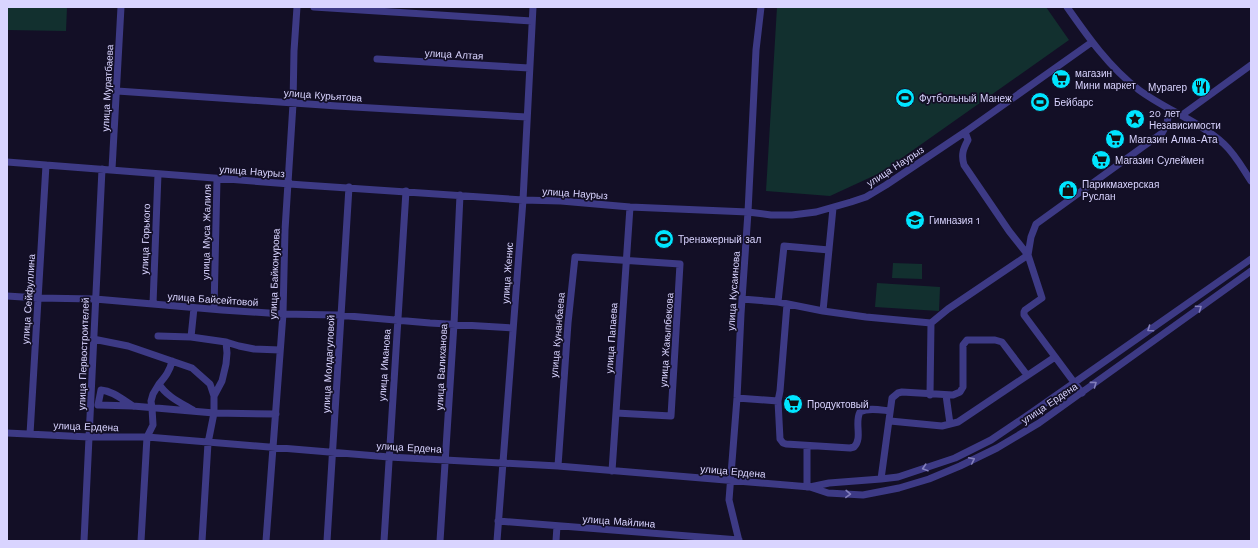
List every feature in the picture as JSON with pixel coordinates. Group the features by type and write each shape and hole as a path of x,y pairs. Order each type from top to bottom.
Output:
{"street":[{"name":"улица Муратбаева","path":"112,169 121,7"},
{"name":"улица Байконурова","path":"266,541 283,314 285,230 293,104 297,7"},
{"path":"314,7 532,21"},
{"name":"улица Женис","path":"497,541 523,200 533,7"},
{"name":"улица Кусаинова","path":"739,540 729,500 737,398 756,50 761,7"},
{"path":"1067,7 1092,42 1121,75 1140,90 1209,133 1224,145 1233,155 1251,181"},
{"name":"улица Наурыз","path":"7,162 112,169 288,184 523,200 561,201 630,207 748,212 792,216 833,208 866,197 965,132 1092,42"},
{"name":"улица Алтая","path":"377,60 529,68"},
{"path":"1182,116 1251,65"},
{"name":"улица Курьятова","path":"117,91 293,104 527,117"},
{"path":"742,299 778,302 823,311 931,324 948,309 1028,255 1031,237 1036,224 1162,133 1167,124 1169,109"},
{"path":"965,132 968,140 963,150 962,157 964,165 1009,231 1028,255 1042,298 1025,310 1024,315 1082,393"},
{"name":"улица Сейфуллина","path":"30,434 46,165"},
{"name":"улица Первостроителей","path":"84,541 102,169"},
{"name":"улица Горького","path":"153,304 158,174"},
{"name":"улица Муса Жалиля","path":"214,309 217,179"},
{"name":"улица Молдагуловой","path":"327,541 349,187"},
{"name":"улица Иманова","path":"384,541 406,191"},
{"name":"улица Валиханова","path":"440,541 454,324 460,195"},
{"name":"улица Папаева","path":"612,471 630,207"},
{"path":"823,311 833,208"},
{"path":"778,302 784,246 829,250"},
{"name":"улица Кунанбаева","path":"558,466 574,257 627,261"},
{"name":"улица Ердена","path":"808,487 829,482 881,480 898,477 955,458 991,440 1251,259"},
{"name":"улица Жакыпбекова","path":"616,414 671,415 680,264 627,261"},
{"name":"улица Ердена","path":"7,433 89,437 147,437 389,457 558,466 808,487 828,493 863,495 892,490 929,478 960,466 997,448 1038,423 1082,393 1251,271"},
{"name":"улица Байсейтовой","path":"7,296 95,299 194,308 341,316 513,328"},
{"path":"787,304 778,401 780,440 786,444 807,446 854,447 858,441 858,419 860,412 863,410 890,411"},
{"path":"191,337 194,308"},
{"path":"930,395 931,324"},
{"path":"158,336 191,337 226,342 254,349 280,350"},
{"path":"93,339 128,346 192,368 210,384 214,396 214,413 208,442 202,541"},
{"path":"881,480 892,398 898,393 930,395 958,394 963,390 963,345 967,340 996,340 1002,342 1027,376"},
{"path":"214,396 222,381 226,364 228,353 226,342"},
{"path":"890,421 942,426 958,422 1055,357"},
{"path":"141,541 147,437 152,425 152,408 150,401 159,384 166,376 172,361"},
{"path":"159,384 162,390 178,402 196,412"},
{"path":"946,395 950,424"},
{"path":"737,398 778,401"},
{"path":"133,406 196,412 276,414"},
{"path":"807,446 808,487"},
{"name":"улица Майлина","path":"498,521 739,540"},
{"path":"556,541 557,526"}],"green space":[{"path":"7,7 67,7 66,31 7,30"},
{"path":"777,7 1046,7 1069,40 882,172 830,196 766,191"},
{"path":"893,263 922,264 922,279 892,278"},
{"path":"877,283 940,287 939,311 875,307"}],"place":[{"name":"магазин Мини маркет","path":"1061,79"},
{"name":"Мурагер","path":"1201,87"},
{"name":"Футбольный Манеж","path":"905,98"},
{"name":"Бейбарс","path":"1040,102"},
{"name":"20 лет Независимости","path":"1135,119"},
{"name":"Магазин Алма-Ата","path":"1115,139"},
{"name":"Магазин Сулеймен","path":"1101,160"},
{"name":"Парикмахерская Руслан","path":"1068,190"},
{"name":"Гимназия 1","path":"915,220"},
{"name":"Тренажерный зал","path":"664,239"},
{"name":"Продуктовый","path":"793,404"}]}
